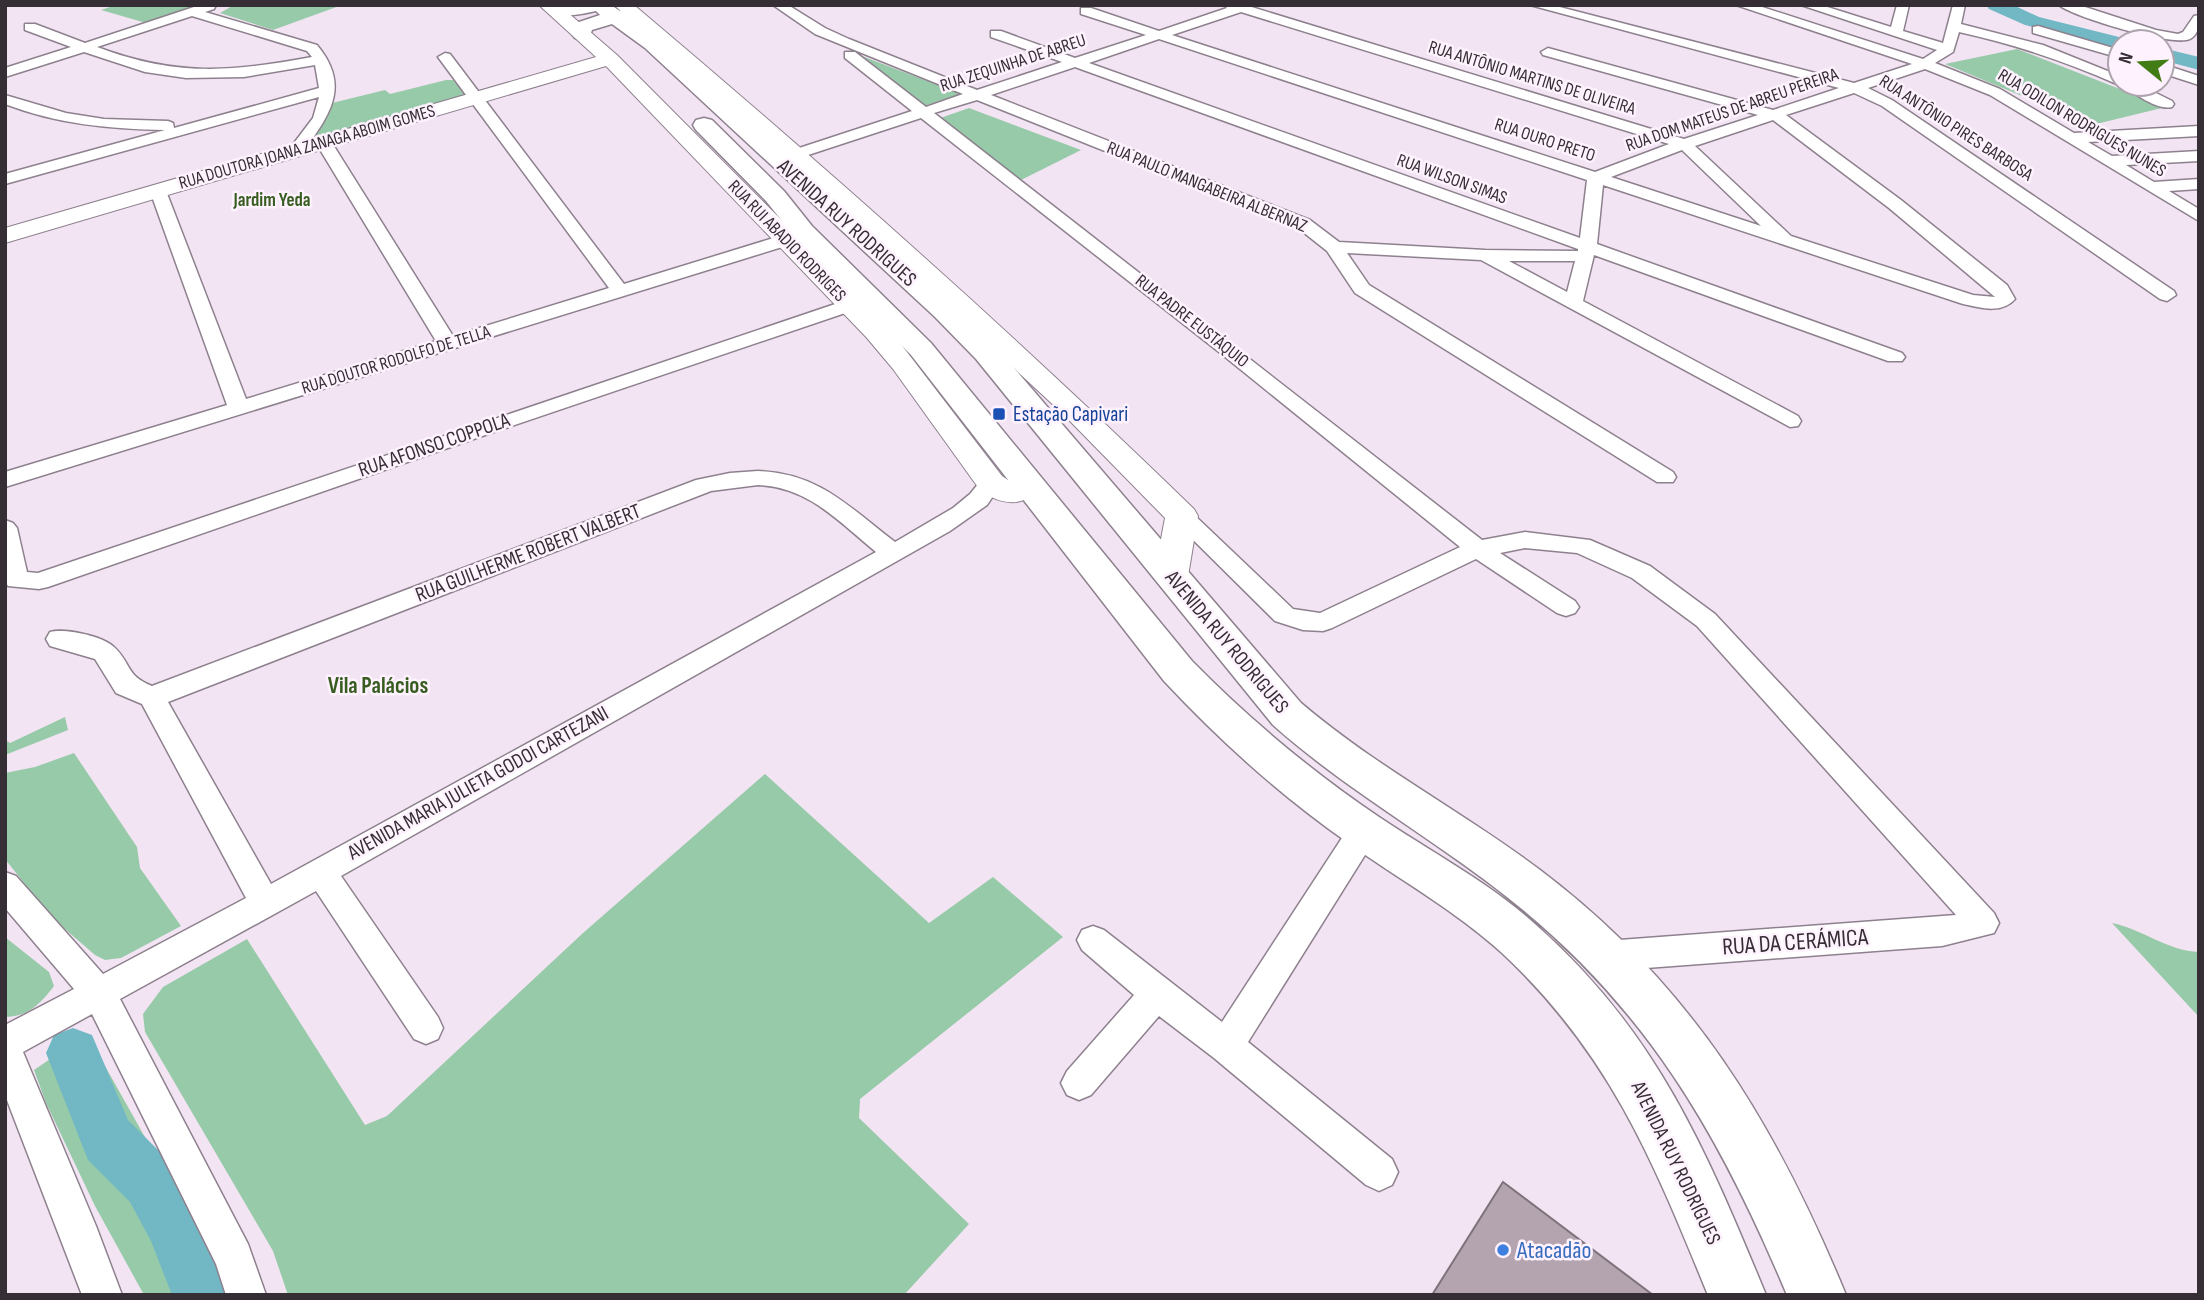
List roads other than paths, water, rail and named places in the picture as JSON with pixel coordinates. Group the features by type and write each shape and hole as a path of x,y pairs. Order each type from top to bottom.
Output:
{"main road":[{"name":"AVENIDA RUY RODRIGUES","path":"591,12 652,44 945,312 986,353 1078,460 1262,686 1319,743 1391,796 1521,882 1562,915 1656,1007 1754,1157 1817,1295"},
{"name":"AVENIDA RUY RODRIGUES","path":"591,12 775,196 810,238 921,349 1008,487 1210,706 1259,752 1364,830 1483,910 1518,938 1588,1012 1653,1105 1737,1295"},
{"path":"1008,487 1078,460 1087,452 1080,432 1038,378"}],"street":[{"path":"5,72 214,5"},
{"name":"RUA PAULO MANGABEIRA ALBERNAZ","path":"779,5 820,31 974,95 1304,224 1334,247 1362,289 1665,477"},
{"name":"RUA ANTÔNIO PIRES BARBOSA","path":"1536,5 1856,88 1887,103 2167,295"},
{"name":"RUA ODILON RODRIGUES NUNES","path":"1742,5 1925,64 1995,92 2197,213"},
{"path":"1807,5 1948,49"},
{"path":"2065,5 2088,9 2154,34 2179,38 2188,35 2199,19"},
{"name":"RUA ZEQUINHA DE ABREU","path":"796,154 1163,35 1236,7"},
{"name":"RUA ANTÔNIO MARTINS DE OLIVEIRA","path":"1236,7 1684,144 1791,244"},
{"path":"1925,64 1948,49 1962,9"},
{"name":"RUA OURO PRETO","path":"1086,11 1596,177 1791,244 1970,300 1993,304 2006,299 2000,289 1895,204 1776,115"},
{"path":"1896,33 1899,11"},
{"path":"193,12 312,48 321,60 326,91 325,108 296,151"},
{"path":"591,12 796,154 1038,378 1284,615 1303,621 1323,622 1477,549"},
{"name":"RUA RUI ABADIO RODRIGES","path":"591,12 610,59 850,305 1008,487"},
{"path":"2021,25 2106,50"},
{"path":"30,27 148,67 194,75 258,71 321,60"},
{"path":"1954,27 2019,41 2057,53 2106,75"},
{"name":"RUA PADRE EUSTÁQUIO","path":"820,31 1226,348 1477,549 1566,607"},
{"name":"RUA WILSON SIMAS","path":"996,34 1586,253 1895,358"},
{"path":"1548,52 1776,115"},
{"path":"445,57 620,291"},
{"name":"RUA DOUTORA JOANA ZANAGA ABOIM GOMES","path":"5,236 610,59"},
{"name":"RUA DOM MATEUS DE ABREU PEREIRA","path":"1596,177 1684,144 1925,64"},
{"path":"2176,73 2199,80"},
{"path":"5,179 326,91"},
{"path":"2155,98 2167,104"},
{"path":"5,99 38,113 85,122 198,127"},
{"path":"13,121 38,113"},
{"path":"2071,138 2199,131"},
{"path":"324,143 448,344"},
{"path":"2109,161 2199,156"},
{"path":"1573,304 1586,253 1596,177"},
{"path":"2152,187 2199,184"},
{"path":"158,191 239,408"},
{"name":"RUA DOUTOR RODOLFO DE TELLA","path":"5,480 786,240"},
{"path":"1334,247 1485,256 1586,253"},
{"path":"1485,256 1790,421"},
{"name":"RUA AFONSO COPPOLA","path":"5,528 17,580 39,581 470,432 850,305"},
{"name":"RUA GUILHERME ROBERT VALBERT","path":"152,697 704,485 735,477 771,478 809,488 893,553"},
{"name":"AVENIDA MARIA JULIETA GODOI CARTEZANI","path":"5,1043 265,902 950,521 983,508 1008,487"},
{"path":"1171,576 1182,516"},
{"name":"RUA DA CERÁMICA","path":"1477,549 1525,540 1581,546 1641,572 1706,620 1983,923 1942,932 1606,956"},
{"path":"59,639 82,643 104,652 126,686 152,697 265,902"},
{"path":"1226,1046 1364,830"},
{"path":"320,871 426,1028"},
{"path":"5,885 99,993 234,1258 246,1295"},
{"path":"1093,940 1380,1172"},
{"path":"1079,1083 1157,994"},
{"path":"5,1051 102,1295"}],"waterway":[{"path":"1996,5 2032,21 2106,40"},
{"path":"2176,58 2199,64"},
{"path":"73,1053 108,1140 150,1182 172,1220 200,1281 203,1295"}],"place":[{"name":"Estação Capivari","path":"999,414"},
{"name":"Atacadão","path":"1503,1250"}],"district":[{"name":"Jardim Yeda","path":"272,200"},
{"name":"Vila Palácios","path":"378,686"}]}
